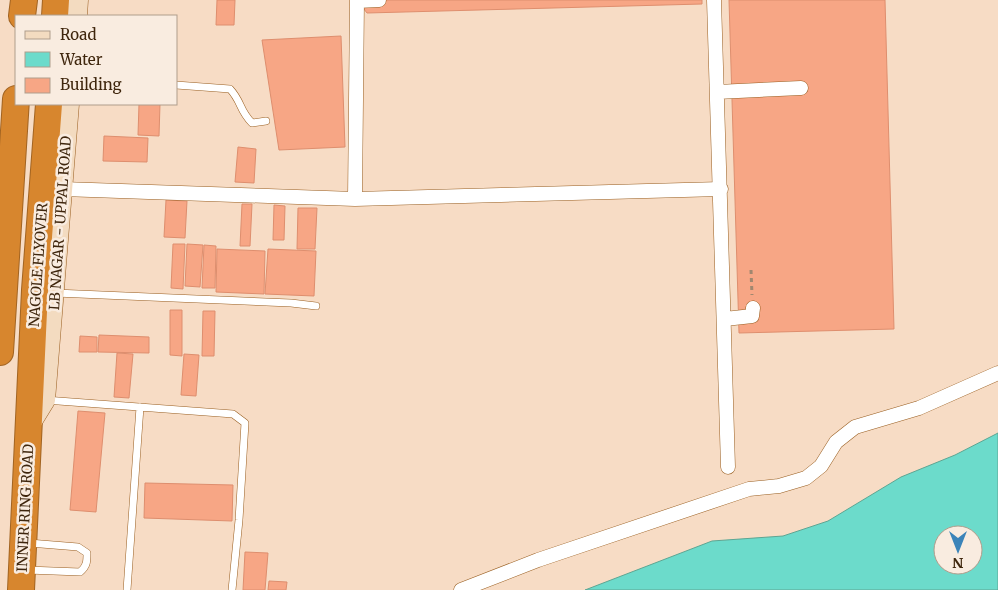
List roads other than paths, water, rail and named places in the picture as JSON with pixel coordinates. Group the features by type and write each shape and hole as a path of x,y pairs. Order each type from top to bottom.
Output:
{"highway":[{"path":"22,15 24,0"},
{"path":"55,15 56,0"},
{"path":"0,352 16,105"},
{"name":"NAGOLE FLYOVER","path":"28,426 49,105"},
{"name":"INNER RING ROAD","path":"22,580 28,426"}],"street":[{"path":"77,15 78,0"},
{"path":"355,199 357,1 379,0"},
{"path":"714,0 718,92 727,158 721,189 728,468"},
{"path":"718,92 801,88"},
{"name":"LB NAGAR - UPPAL ROAD","path":"28,426 45,400 69,105"},
{"path":"62,189 355,199 721,189"},
{"path":"725,319 752,316 753,308"},
{"path":"461,590 538,560 749,489 779,486 806,478 820,466 836,442 855,427 919,408 998,373"}],"lane":[{"path":"178,86 230,89 239,99 242,113 252,123 266,121"},
{"path":"54,293 291,303 316,306"},
{"path":"45,400 233,414 245,424 240,520 232,590"},
{"path":"127,590 140,407"},
{"path":"22,580 80,572 87,564 87,553 78,547 23,542"}],"water":[{"path":"998,433 998,590 585,590 712,541 783,536 828,521 901,477 955,455"}]}
